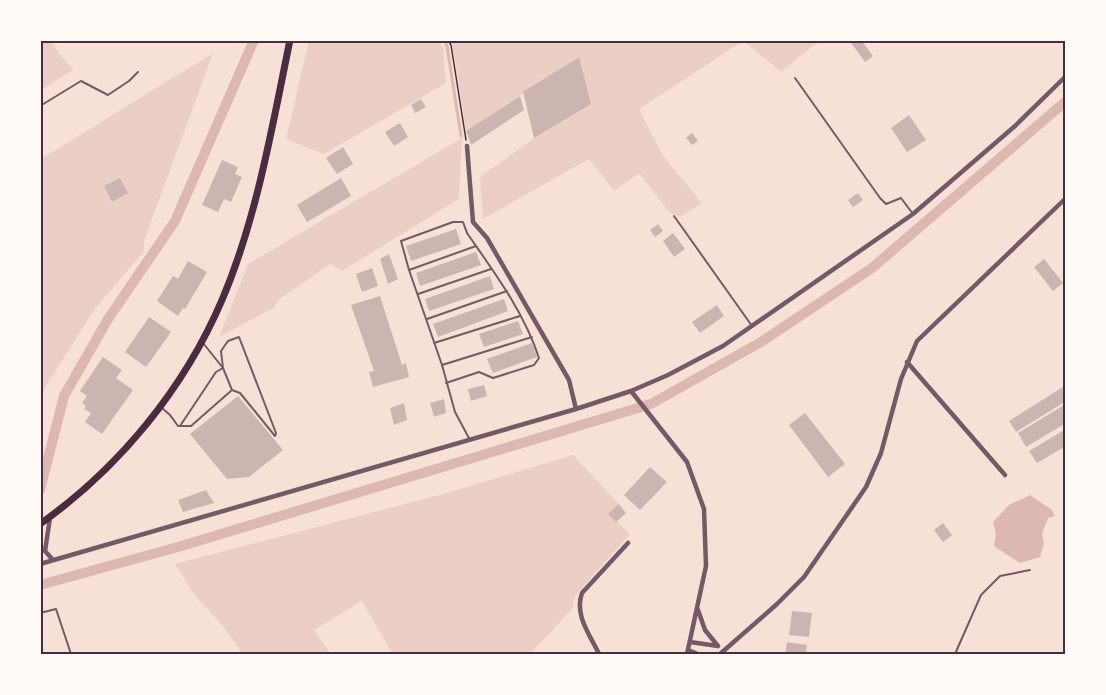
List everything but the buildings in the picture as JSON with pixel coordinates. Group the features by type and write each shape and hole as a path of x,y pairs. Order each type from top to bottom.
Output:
{"main road":[{"path":"40,524 87,487 125,450 171,392 202,341 223,298 252,212 290,40"}],"street":[{"path":"40,564 576,410 668,375 723,346 913,214 1015,126 1065,76"},
{"path":"467,146 473,222 487,238 568,380 576,410"},
{"path":"720,654 804,577 866,487 881,453 907,362 916,341 1065,198"},
{"path":"907,362 1005,475"},
{"path":"631,391 687,462 704,509 706,566 687,652 698,654"},
{"path":"50,518 43,550 53,560"},
{"path":"599,654 579,613 578,603 582,593 627,543"},
{"path":"698,609 705,630 718,646"},
{"path":"690,642 727,648"}],"lane":[{"path":"40,106 81,81 108,94 129,81 138,72"},
{"path":"795,78 880,198 886,204 901,198 913,214"},
{"path":"674,216 752,326"},
{"path":"446,383 479,372 493,378 534,365 539,358 532,337 507,291 467,233 463,222 453,222 401,241 455,412 470,440"},
{"path":"409,270 476,246"},
{"path":"418,294 491,269"},
{"path":"426,319 507,291"},
{"path":"434,343 519,316"},
{"path":"239,337 276,433 275,436 240,393 232,390 223,368 221,351 228,341 239,337"},
{"path":"442,365 532,337"},
{"path":"202,341 223,368"},
{"path":"180,426 216,372 223,368"},
{"path":"159,407 180,426 190,426 232,390"},
{"path":"955,654 981,595 1000,576 1030,570"},
{"path":"40,613 57,609 71,654"}],"path":[{"path":"448,40 451,45 467,146"}],"shaded area":[{"path":"41,40 50,41 73,70 41,90"},
{"path":"309,40 439,41 443,49 446,83 324,154 286,139"},
{"path":"452,41 743,41 639,109 663,156 702,203 680,217 669,212 639,173 614,191 589,159 483,219 480,177 534,138 590,104 578,57 466,131"},
{"path":"744,41 819,41 781,72"},
{"path":"213,53 144,241 144,251 94,310 41,394 41,159"},
{"path":"462,138 459,199 342,271 330,264 278,300 275,307 219,337 248,264"},
{"path":"573,455 619,504 609,514 630,534 575,596 573,608 530,654 393,654 362,601 314,630 331,654 243,654 223,626 196,597 175,564 447,493"},
{"path":"1030,495 1052,510 1055,516 1048,518 1042,533 1044,543 1040,557 1020,563 994,546 996,534 993,522 1009,505"}],"waterway":[{"path":"40,490 64,396 108,319 175,221 254,40"},
{"path":"444,40 447,46 461,136"},
{"path":"40,585 178,547 651,404 761,342 872,268 1066,101"}]}
